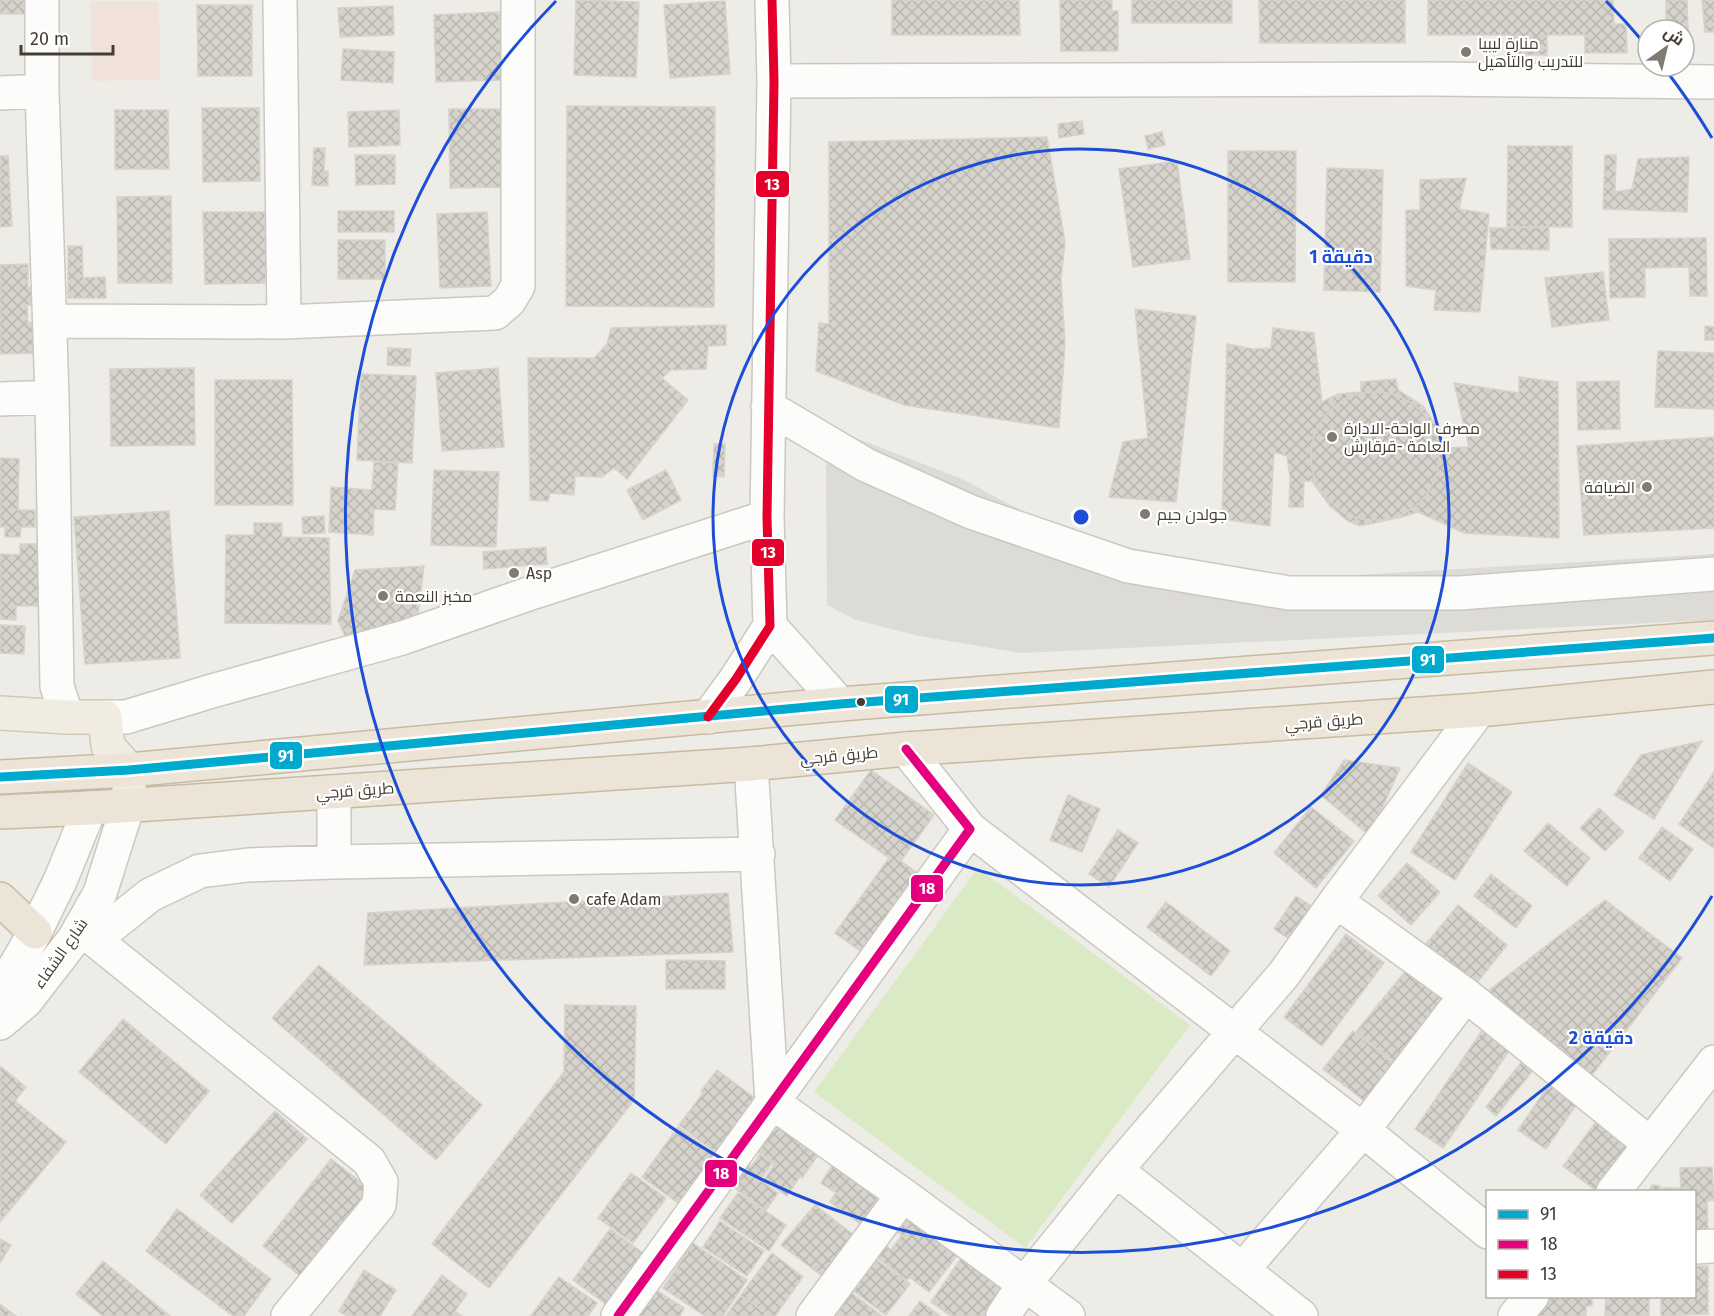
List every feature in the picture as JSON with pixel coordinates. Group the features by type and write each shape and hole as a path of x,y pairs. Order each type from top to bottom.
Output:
{"highway":[{"path":"0,777 108,751 708,717 840,704 1714,638"},
{"name":"طريق قرجي","path":"0,812 751,764 906,749 1479,710 1714,687"},
{"path":"0,899 35,932"}],"main road":[{"path":"0,713 67,717 108,751 128,805"},
{"path":"90,808 108,751"}],"street":[{"path":"42,0 42,91 52,397 57,686 67,717"},
{"path":"280,0 284,322"},
{"path":"50,321 284,322 495,314 509,301 518,286 518,0"},
{"path":"708,717 770,626 767,517 774,81 772,0"},
{"path":"774,81 1432,79 1714,82"},
{"path":"0,93 42,91"},
{"path":"0,399 52,397"},
{"path":"768,407 866,465 971,512 1128,566 1289,593 1460,593 1714,574"},
{"path":"108,751 126,717 402,638 534,592 767,517"},
{"path":"770,626 840,704"},
{"path":"1003,1316 1025,1283 1116,1170 1284,975 1336,901 1479,710"},
{"path":"906,749 970,829 1236,1031 1486,1230"},
{"path":"751,764 772,1102"},
{"path":"334,792 334,862"},
{"name":"شارع الشفاء","path":"0,1023 26,1001 74,939 87,934 128,805"},
{"name":"شارع الشفاء","path":"0,993 35,932 60,881 90,808"},
{"path":"618,1316 970,829"},
{"path":"288,1316 379,1205 381,1182 369,1161 87,934 150,895 200,871 249,865 758,854"},
{"path":"1336,901 1466,995 1650,1144"},
{"path":"1242,1270 1363,1130 1466,995"},
{"path":"1614,1190 1650,1144 1698,1103 1714,1062"},
{"path":"772,1102 1068,1316"},
{"path":"1116,1170 1301,1316"},
{"path":"813,1316 903,1195"},
{"path":"1696,1247 1714,1246"},
{"path":"1515,1316 1530,1298"}],"shaded area":[{"path":"90,1 159,1 160,80 92,81"},
{"path":"835,430 962,479 1069,536 1290,579 1714,554 1714,620 1021,653 919,636 856,620 827,605 826,465"}],"green space":[{"path":"978,868 1190,1025 1025,1248 814,1092"}],"building":[{"path":"0,0 28,0 29,14 0,14"},
{"path":"576,0 639,2 636,77 574,75"},
{"path":"892,0 1019,0 1020,35 892,35"},
{"path":"1060,0 1112,0 1112,11 1118,11 1118,51 1061,51"},
{"path":"1132,0 1232,0 1232,23 1132,23"},
{"path":"1259,0 1405,0 1405,43 1260,43"},
{"path":"1428,0 1613,0 1614,24 1626,24 1627,53 1585,53 1585,35 1547,35 1547,55 1510,55 1510,35 1428,35"},
{"path":"1666,0 1687,0 1688,18 1666,18"},
{"path":"1702,0 1714,0 1714,32 1705,32"},
{"path":"725,1 730,74 670,78 664,5"},
{"path":"197,5 252,5 252,76 198,76"},
{"path":"393,6 394,35 340,37 338,8"},
{"path":"499,12 502,80 436,82 434,15"},
{"path":"343,49 394,52 393,83 341,80"},
{"path":"567,106 715,107 714,307 566,306"},
{"path":"202,108 259,108 260,181 203,182"},
{"path":"449,109 505,109 507,187 450,188"},
{"path":"115,110 168,110 169,169 115,169"},
{"path":"399,110 400,145 349,147 348,112"},
{"path":"1082,121 1084,134 1059,138 1058,124"},
{"path":"1162,132 1165,145 1148,149 1145,136"},
{"path":"1047,137 1065,242 1061,279 1065,344 1059,428 904,405 816,371 819,323 829,324 829,142"},
{"path":"1508,146 1572,146 1572,227 1507,227"},
{"path":"314,148 325,148 324,171 328,171 328,186 312,185"},
{"path":"1228,151 1296,151 1295,282 1228,282"},
{"path":"355,155 395,155 395,184 356,185"},
{"path":"1605,155 1616,155 1615,192 1632,189 1638,159 1689,157 1687,212 1603,209"},
{"path":"0,156 8,156 12,226 0,227"},
{"path":"1177,161 1190,259 1133,267 1119,169"},
{"path":"1327,168 1383,170 1380,292 1324,290"},
{"path":"1466,178 1459,209 1489,214 1480,312 1434,310 1436,290 1406,286 1406,210 1420,210 1420,180"},
{"path":"171,196 172,283 118,283 117,197"},
{"path":"338,211 394,211 394,232 338,232"},
{"path":"203,212 265,212 266,283 205,284"},
{"path":"487,212 491,286 440,288 437,214"},
{"path":"1549,227 1549,250 1491,249 1490,228"},
{"path":"1706,238 1707,296 1690,296 1689,267 1645,268 1645,297 1610,298 1609,239"},
{"path":"338,240 385,240 385,279 338,279"},
{"path":"68,246 82,246 83,278 105,277 106,298 68,298"},
{"path":"28,264 28,288 34,287 35,305 27,305 28,323 35,322 36,353 0,354 0,265"},
{"path":"1603,272 1609,320 1552,327 1545,278"},
{"path":"1135,309 1196,316 1176,502 1109,497 1123,442 1148,438"},
{"path":"726,325 726,345 708,346 706,369 671,370 662,378 688,400 627,479 614,468 602,477 575,476 574,495 550,493 548,501 530,500 528,358 594,358 607,344 611,328"},
{"path":"1705,326 1714,327 1714,340 1705,340"},
{"name":"مصرف الواحة-الادارة العامة -قرقارش","path":"1273,328 1314,333 1322,402 1338,394 1361,392 1361,382 1396,379 1398,390 1423,406 1437,427 1443,448 1469,447 1454,383 1519,393 1519,377 1558,382 1559,538 1464,533 1418,512 1360,526 1348,521 1330,506 1312,481 1304,481 1303,507 1289,507 1290,478 1287,456 1274,452 1270,526 1222,519 1227,344 1253,349 1271,348"},
{"path":"388,348 411,349 410,366 387,365"},
{"path":"1658,351 1714,353 1714,409 1655,407"},
{"path":"194,368 195,445 111,446 110,369"},
{"path":"498,368 504,447 442,451 436,373"},
{"path":"361,374 416,376 412,463 357,460"},
{"path":"215,380 292,380 293,505 215,505"},
{"path":"1619,381 1620,429 1578,430 1577,382"},
{"path":"1375,392 1399,397 1420,411 1434,432 1439,456 1434,480 1420,501 1399,515 1375,520 1351,515 1330,501 1316,480 1311,456 1316,432 1330,411 1351,397"},
{"name":"الضيافة","path":"1714,437 1714,528 1584,535 1577,446"},
{"path":"714,444 725,444 724,477 713,476"},
{"path":"0,458 19,459 18,510 35,510 35,527 21,527 20,537 5,537 5,527 0,527"},
{"path":"374,462 398,463 395,510 374,509 373,535 329,532 331,487 372,490"},
{"path":"434,470 499,472 496,547 431,545"},
{"path":"666,470 681,500 643,520 627,490"},
{"path":"169,511 180,658 85,664 74,517"},
{"path":"324,516 325,533 303,534 302,517"},
{"path":"254,523 282,523 282,537 329,538 331,624 225,623 226,535 254,535"},
{"path":"20,544 40,544 40,606 16,606 16,620 0,619 0,554 20,555"},
{"path":"546,547 547,564 484,569 483,552"},
{"name":"مخبز النعمة","path":"424,566 417,622 349,644 338,621 355,570"},
{"path":"0,625 25,626 24,654 0,653"},
{"path":"1702,741 1654,819 1614,795 1641,755"},
{"path":"1344,760 1400,768 1370,836 1321,795"},
{"path":"1468,763 1512,792 1455,880 1411,852"},
{"path":"871,770 934,815 901,861 930,882 873,960 835,933 889,858 835,820"},
{"path":"1714,772 1714,848 1679,824"},
{"path":"1068,795 1100,809 1082,852 1050,840"},
{"path":"1311,807 1354,841 1316,888 1274,853"},
{"path":"1599,808 1624,832 1605,851 1580,828"},
{"path":"1548,823 1590,858 1567,886 1524,851"},
{"path":"1662,827 1693,849 1670,881 1639,858"},
{"path":"1118,830 1138,843 1109,887 1089,874"},
{"path":"1407,863 1440,892 1411,925 1378,896"},
{"path":"1491,874 1532,906 1516,928 1474,896"},
{"path":"728,893 733,952 364,965 368,913"},
{"path":"1296,896 1320,912 1298,945 1274,929"},
{"path":"1605,900 1682,958 1589,1079 1488,991"},
{"path":"1166,902 1230,951 1211,976 1147,927"},
{"path":"1458,905 1507,945 1476,984 1426,944"},
{"path":"1346,934 1384,963 1322,1046 1284,1017"},
{"path":"666,960 725,961 725,989 666,989"},
{"path":"319,965 482,1105 436,1160 272,1018"},
{"path":"1407,969 1448,1002 1397,1064 1356,1032"},
{"path":"565,1005 636,1006 634,1100 489,1288 432,1244 564,1072"},
{"path":"123,1019 209,1091 166,1144 79,1072"},
{"path":"1483,1029 1511,1048 1443,1148 1415,1129"},
{"path":"1353,1031 1397,1066 1367,1103 1323,1069"},
{"path":"1523,1060 1534,1069 1496,1116 1486,1107"},
{"path":"0,1066 26,1087 15,1101 66,1142 0,1222"},
{"path":"717,1070 755,1098 715,1152 679,1125"},
{"path":"1551,1082 1579,1101 1546,1149 1518,1130"},
{"path":"275,1111 307,1139 232,1223 200,1195"},
{"path":"1602,1114 1641,1143 1600,1190 1595,1190 1563,1166"},
{"path":"776,1125 819,1154 787,1196 764,1180 775,1163 758,1152"},
{"path":"678,1127 714,1154 698,1176 705,1181 685,1208 642,1177"},
{"path":"760,1154 772,1163 760,1180 778,1193 766,1210 730,1185 746,1162 752,1166"},
{"path":"331,1159 372,1191 304,1279 263,1246"},
{"path":"834,1163 879,1196 860,1224 830,1202 836,1193 821,1183"},
{"path":"1712,1167 1714,1200 1707,1201 1708,1234 1696,1235 1696,1190 1662,1190 1662,1188 1681,1188 1680,1168"},
{"path":"631,1173 666,1198 633,1243 598,1218"},
{"path":"1652,1185 1660,1186 1660,1190 1649,1190"},
{"path":"738,1193 786,1225 769,1251 720,1218"},
{"path":"815,1205 864,1243 833,1284 781,1245"},
{"path":"177,1209 271,1279 244,1316 233,1316 146,1251"},
{"path":"908,1215 959,1253 929,1292 909,1277 907,1280 876,1257 885,1245 891,1250 902,1235 896,1231"},
{"path":"720,1221 764,1251 747,1276 703,1247"},
{"path":"610,1229 647,1256 610,1307 573,1280"},
{"path":"0,1239 11,1245 0,1263"},
{"path":"693,1243 747,1280 723,1316 705,1316 663,1288"},
{"path":"772,1253 803,1277 775,1316 770,1316 741,1295"},
{"path":"962,1257 1009,1290 991,1316 951,1316 931,1302"},
{"path":"875,1259 910,1284 886,1315 844,1284"},
{"path":"103,1261 170,1316 103,1316 76,1294"},
{"path":"1696,1266 1708,1266 1708,1314 1661,1316 1661,1298 1696,1298"},
{"path":"364,1270 396,1290 380,1316 347,1316 339,1311"},
{"path":"442,1275 467,1294 455,1311 462,1316 412,1316"},
{"path":"559,1277 597,1303 588,1316 531,1316"},
{"path":"648,1285 684,1308 680,1316 628,1316"},
{"path":"845,1288 882,1316 839,1316 830,1309"},
{"path":"741,1295 770,1316 726,1316"},
{"path":"1548,1298 1592,1298 1592,1306 1586,1306 1586,1316 1540,1316 1539,1310"},
{"path":"1606,1298 1649,1298 1649,1316 1605,1316"},
{"path":"920,1301 940,1316 909,1316"},
{"path":"0,1304 16,1316 0,1316"}],"transit line":[{"name":"13","path":"708,717 770,626 767,517 774,81 772,0"},
{"name":"91","path":"0,777 129,770 840,704 1714,638"},
{"name":"18","path":"618,1316 970,829 906,749"}],"place":[{"name":"منارة ليبيا للتدريب والتأهيل","path":"1466,52"},
{"name":"مصرف الواحة-الادارة العامة -قرقارش","path":"1332,437"},
{"name":"الضيافة","path":"1647,487"},
{"name":"جولدن جيم","path":"1145,514"},
{"name":"Asp","path":"514,573"},
{"name":"مخبز النعمة","path":"383,596"},
{"name":"cafe Adam","path":"574,899"}]}
